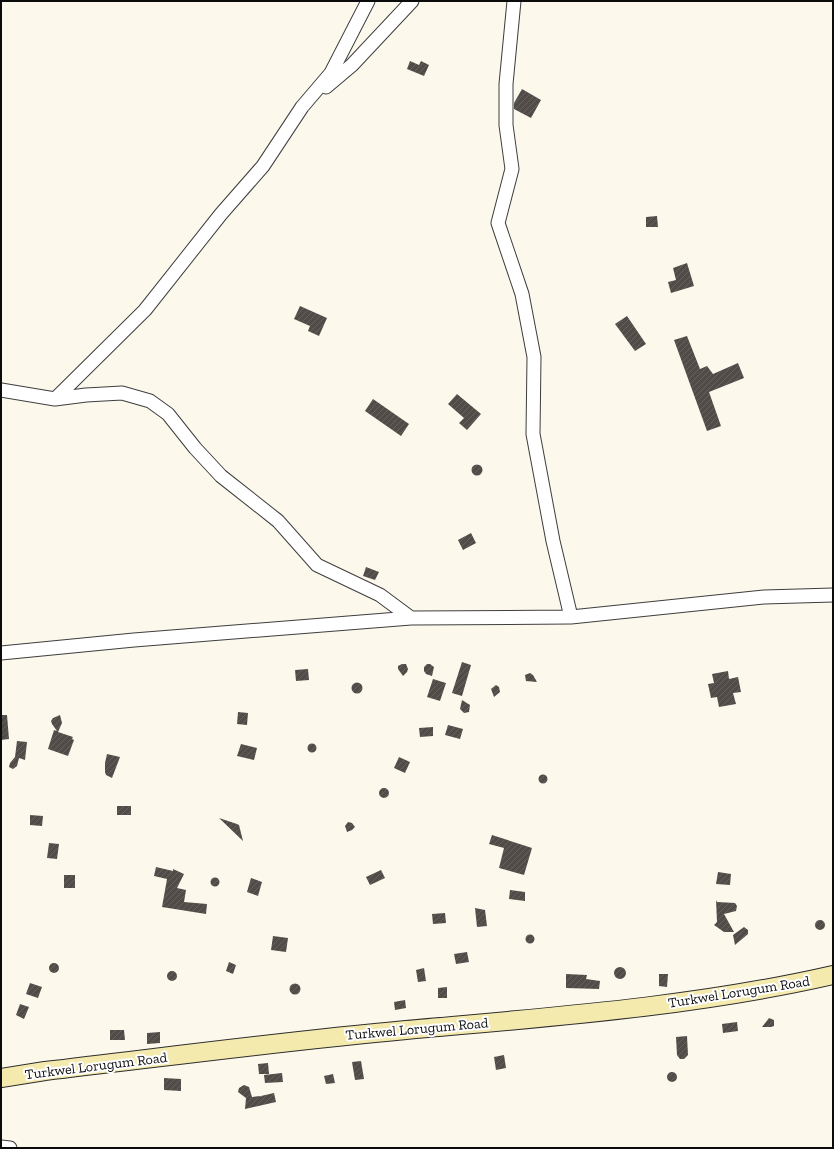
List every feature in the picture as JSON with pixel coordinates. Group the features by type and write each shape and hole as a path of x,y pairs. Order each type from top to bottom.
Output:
{"main road":[{"name":"Turkwel Lorugum Road","path":"1,1078 53,1070 326,1038 669,1004 797,984 833,975"}],"street":[{"path":"55,399 145,310 221,214 263,166 302,107 331,73 368,1"},
{"path":"302,107 352,65 412,1"},
{"path":"514,1 506,84 506,125 512,169 498,223 522,294 532,343 534,357 533,434 553,541 571,617"},
{"path":"1,390 55,399 86,395 122,393 150,401 168,414 195,448 221,476 278,521 317,565 380,594 411,618"},
{"path":"1,653 134,640 411,618 571,617 764,597 833,595"},
{"path":"1,1147 10,1148"}],"building":[{"path":"410,61 419,65 421,61 429,65 424,76 407,69"},
{"path":"522,89 541,100 531,118 514,109 514,103"},
{"path":"657,216 658,227 646,227 646,217"},
{"path":"687,263 694,286 671,293 668,282 676,280 673,268"},
{"path":"300,306 327,318 319,336 308,331 310,326 294,319"},
{"path":"627,316 646,344 635,351 615,324"},
{"path":"687,336 700,369 707,366 713,374 738,363 744,378 709,392 721,426 707,431 674,340"},
{"path":"457,394 481,414 467,430 459,423 464,418 448,404"},
{"path":"373,399 409,424 401,436 365,411"},
{"path":"475,465 479,465 481,466 481,474 475,475 472,472 472,468"},
{"path":"471,533 476,543 463,550 458,540"},
{"path":"366,567 379,572 375,580 363,576"},
{"path":"462,662 471,665 462,696 452,693"},
{"path":"406,664 408,669 403,676 398,669 398,666"},
{"path":"427,664 434,667 432,676 426,674 424,671 424,667"},
{"path":"308,669 309,680 296,681 295,670"},
{"path":"728,671 729,679 738,677 741,692 733,693 736,704 719,707 717,697 711,698 708,684 714,683 712,674"},
{"path":"530,673 537,682 526,681 525,675"},
{"path":"433,679 446,683 440,701 427,697"},
{"path":"355,683 359,683 361,684 361,692 355,693 352,690 352,686"},
{"path":"496,685 499,687 500,692 494,697 491,689"},
{"path":"462,700 470,705 469,712 464,713 460,709"},
{"path":"238,712 248,713 247,725 237,724"},
{"path":"1,715 7,715 9,739 1,740"},
{"path":"60,715 62,723 58,732 73,737 72,739 74,740 68,756 48,749 54,730 57,731 51,721 53,718"},
{"path":"448,725 463,729 460,739 445,735"},
{"path":"433,727 433,736 420,737 419,728"},
{"path":"17,741 27,742 25,760 19,758 17,766 13,769 9,767 10,763 15,757"},
{"path":"241,744 257,748 254,760 237,756"},
{"path":"310,744 314,744 316,748 314,752 310,752 308,750 308,746"},
{"path":"107,754 120,757 112,778 106,775 105,772"},
{"path":"399,757 410,762 405,773 394,768"},
{"path":"543,774 548,779 543,784 538,779"},
{"path":"382,788 386,788 388,789 388,797 382,798 379,795 379,791"},
{"path":"117,806 131,806 131,815 117,815"},
{"path":"30,815 43,816 42,826 30,825"},
{"path":"219,818 239,825 243,841"},
{"path":"348,822 352,823 355,827 347,832 345,826"},
{"path":"492,835 532,848 524,875 499,868 504,848 489,844"},
{"path":"49,843 59,844 57,859 47,858"},
{"path":"156,867 173,871 173,869 184,874 177,888 186,890 184,902 207,904 206,914 162,907 167,879 154,876"},
{"path":"381,870 385,878 370,885 366,877"},
{"path":"718,872 731,874 730,885 716,884"},
{"path":"64,875 75,875 75,888 64,888"},
{"path":"213,878 217,878 219,882 217,886 213,886 211,884 211,880"},
{"path":"251,878 262,882 258,896 247,892"},
{"path":"510,890 525,892 525,901 509,899"},
{"path":"716,900 717,902 735,903 737,906 736,911 724,914 734,932 724,932 714,925 717,922"},
{"path":"475,908 485,910 487,926 477,927"},
{"path":"445,913 446,923 433,924 432,914"},
{"path":"818,920 822,920 824,921 824,929 818,930 815,927 815,923"},
{"path":"744,927 748,930 748,934 735,945 733,935"},
{"path":"528,935 532,935 534,939 532,943 528,943 526,941 526,937"},
{"path":"273,936 288,938 286,952 271,950"},
{"path":"467,952 469,962 456,964 454,954"},
{"path":"229,962 236,965 233,974 226,971"},
{"path":"52,963 56,963 59,968 56,973 52,973 49,970 49,966"},
{"path":"620,967 624,969 626,973 624,977 620,979 616,977 614,973 616,969"},
{"path":"424,968 426,981 418,982 416,970"},
{"path":"170,971 174,971 177,976 174,981 170,981 167,978 167,974"},
{"path":"566,974 587,975 586,979 600,981 599,989 566,988"},
{"path":"659,974 668,974 667,987 659,986"},
{"path":"30,983 42,987 38,998 26,994"},
{"path":"295,983 299,985 301,989 299,993 295,995 291,993 289,989 291,985"},
{"path":"447,987 447,998 438,998 438,988"},
{"path":"405,1000 406,1008 395,1010 394,1002"},
{"path":"20,1004 29,1007 24,1019 16,1015"},
{"path":"769,1018 774,1020 774,1026 762,1027"},
{"path":"737,1022 738,1031 723,1033 722,1024"},
{"path":"110,1030 124,1030 125,1040 110,1040"},
{"path":"160,1032 160,1043 147,1044 147,1033"},
{"path":"687,1036 688,1055 684,1059 680,1059 677,1055 676,1037"},
{"path":"504,1055 506,1068 496,1070 494,1057"},
{"path":"361,1061 364,1079 355,1080 352,1062"},
{"path":"268,1063 269,1074 259,1074 258,1064"},
{"path":"670,1072 674,1072 676,1073 676,1081 670,1082 667,1079 667,1075"},
{"path":"282,1073 283,1082 265,1083 264,1075"},
{"path":"333,1074 335,1083 326,1084 324,1076"},
{"path":"164,1078 181,1079 181,1091 164,1090"},
{"path":"244,1085 249,1087 252,1097 262,1097 261,1096 274,1093 276,1102 245,1109 246,1098 238,1092 239,1088"}]}
